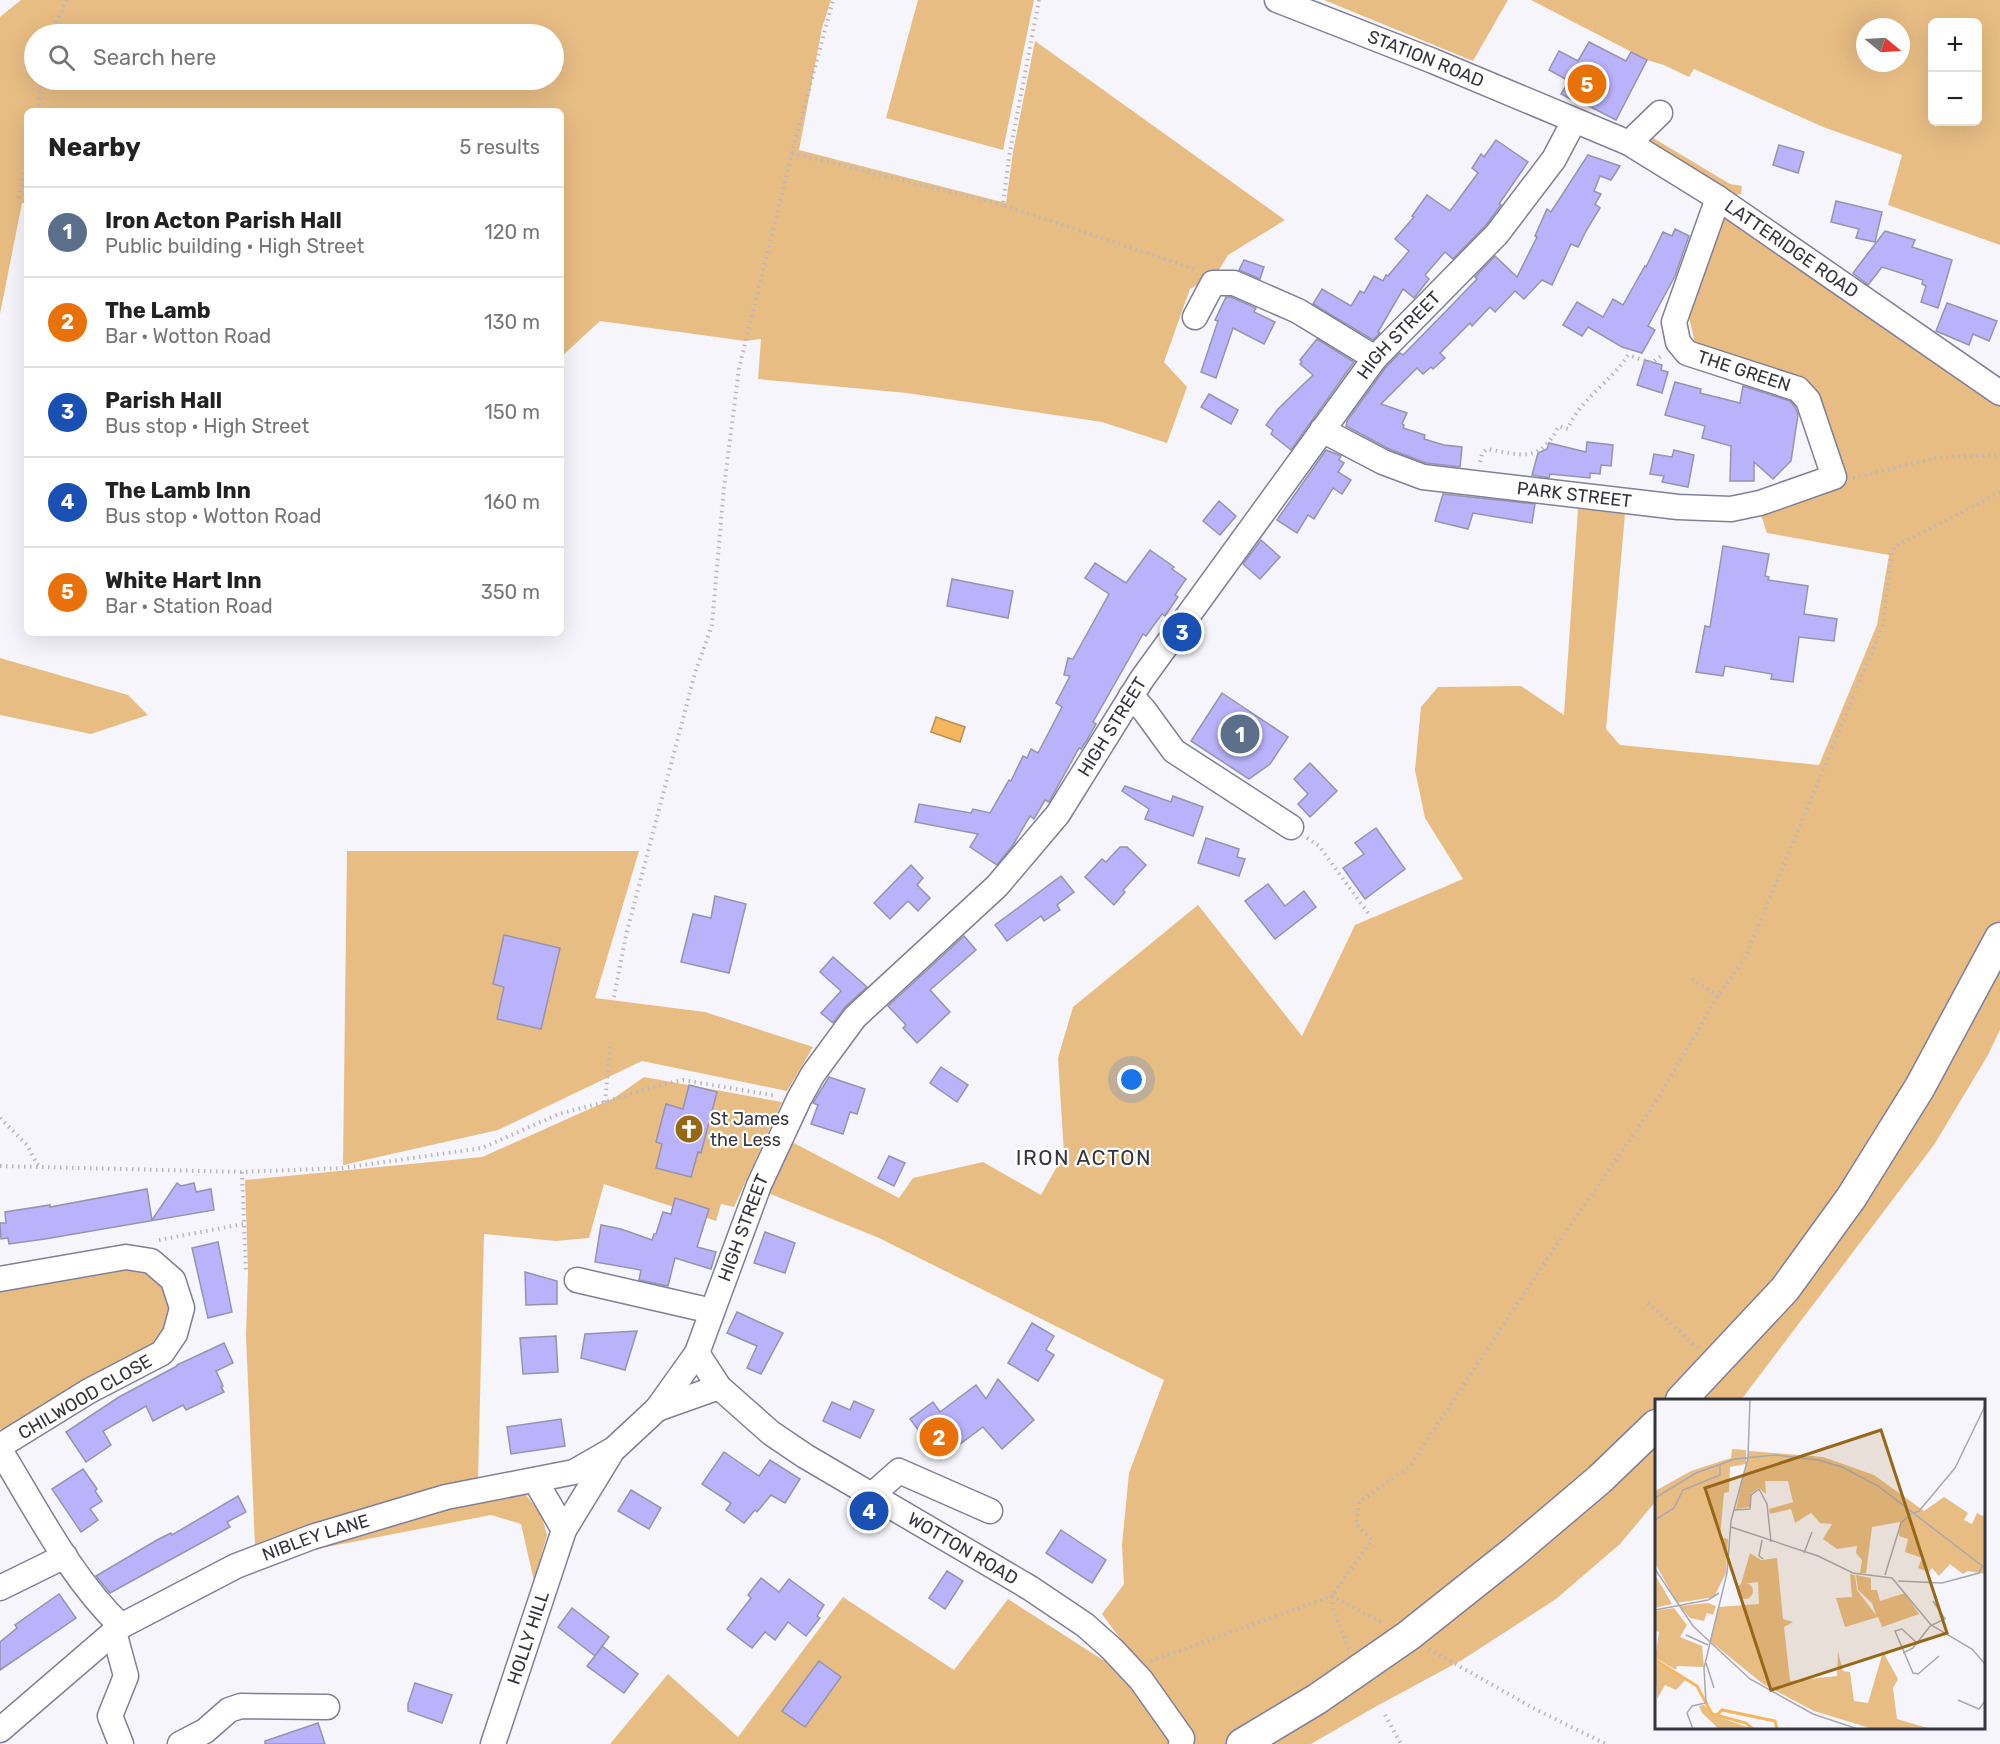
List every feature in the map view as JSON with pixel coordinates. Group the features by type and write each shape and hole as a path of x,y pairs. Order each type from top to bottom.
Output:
{"main road":[{"path":"1683,1399 1785,1289 1851,1198 1920,1088 2000,938"},
{"path":"1242,1744 1317,1699 1408,1636 1515,1551 1600,1479 1655,1426"}],"street":[{"name":"STATION ROAD","path":"1277,0 1433,61 1574,121"},
{"path":"1629,143 1660,113"},
{"name":"LATTERIDGE ROAD","path":"1574,121 1629,143 1718,198 2000,393"},
{"name":"HIGH STREET","path":"697,1353 759,1185 798,1099 813,1074 855,1017 997,886 1058,814 1131,696 1375,358 1497,234 1554,159 1574,121"},
{"name":"THE GREEN","path":"1718,198 1674,322 1678,342 1687,353 1798,389 1808,400 1834,477"},
{"path":"1195,317 1213,283 1234,283 1298,311 1375,358"},
{"name":"PARK STREET","path":"1322,430 1383,462 1423,477 1678,507 1731,509 1760,503 1834,477"},
{"path":"1131,696 1174,751 1291,827"},
{"name":"CHILWOOD CLOSE","path":"0,1279 126,1257 151,1261 173,1280 182,1308 175,1334 162,1353 89,1391 0,1448 65,1556 118,1629"},
{"path":"577,1280 712,1311"},
{"name":"WOTTON ROAD","path":"697,1353 719,1387 771,1433 805,1456 1030,1588 1085,1625 1141,1680 1182,1738 1181,1744"},
{"name":"NIBLEY LANE","path":"0,1730 118,1629 236,1566 312,1537 446,1497 574,1472 614,1449 657,1409 697,1353"},
{"name":"NIBLEY LANE","path":"657,1409 719,1387"},
{"name":"HOLLY HILL","path":"493,1744 564,1530 614,1449"},
{"path":"872,1495 899,1471 990,1511"},
{"path":"535,1480 564,1530"},
{"path":"0,1588 65,1556"},
{"path":"118,1629 126,1681 110,1716 121,1744"},
{"path":"180,1744 205,1731 229,1710 241,1706 327,1707"}],"path":[{"path":"55,24 67,0"},
{"path":"614,997 637,893 695,673 712,625 724,487 739,368 792,153 833,0"},
{"path":"1003,205 1009,157 1039,0"},
{"path":"38,108 41,90"},
{"path":"792,153 1003,205 1234,283"},
{"path":"19,198 24,173"},
{"path":"1478,468 1482,454 1487,449 1528,455 1543,448 1559,426 1568,429 1572,419 1615,373 1628,355 1651,362"},
{"path":"1834,477 1849,479 1935,458 2000,455"},
{"path":"1357,1671 1334,1613 1332,1596 1372,1540 1356,1524 1359,1502 1410,1466 1549,1256 1652,1108 1718,996 1746,956 1883,625 1894,547 2000,492"},
{"path":"1291,827 1319,846 1368,913"},
{"path":"1692,980 1718,996"},
{"path":"605,1102 610,1046"},
{"path":"0,1166 242,1172 343,1168 482,1148 559,1114 683,1080 783,1097"},
{"path":"0,1118 27,1145 41,1167"},
{"path":"242,1172 246,1272"},
{"path":"135,1258 144,1242 243,1224"},
{"path":"1648,1304 1716,1364"},
{"path":"1385,1715 1401,1744"}],"shaded area":[{"path":"21,0 831,0 822,28 799,150 1006,203 1013,152 1035,41 1285,220 1228,255 1216,275 1190,289 1164,362 1187,387 1167,443 1102,422 907,393 758,379 761,339 745,341 600,321 564,354 564,108 24,108 24,203 22,203 0,314 0,17"},
{"path":"918,0 1034,0 1003,150 886,118"},
{"path":"1324,0 1508,0 1473,61"},
{"path":"1531,0 2000,0 2000,245 1888,205 1902,155 1823,127 1694,69 1689,77 1647,60"},
{"path":"1645,133 1730,184 1742,186 1741,194 1729,196 1647,145"},
{"path":"1723,217 2000,403 2000,1030 1988,1055 1934,1145 1742,1399 1655,1399 1655,1502 1620,1544 1556,1599 1462,1660 1311,1744 610,1744 668,1674 738,1737 843,1597 954,1670 1008,1599 1103,1660 1127,1648 1102,1614 1124,1584 1122,1545 1129,1473 1164,1380 879,1238 768,1193 790,1141 899,1198 913,1178 983,1162 1041,1195 1064,1154 1058,1058 1073,1007 1198,905 1302,1036 1355,925 1463,879 1425,818 1415,770 1421,707 1438,687 1521,686 1564,715 1578,509 1625,514 1606,729 1620,745 1819,765 1877,625 1889,555 1767,533 1760,512 1842,485 1815,394 1696,348 1688,312"},
{"path":"0,658 128,695 148,715 91,734 0,715"},
{"path":"936,717 965,727 960,742 931,732"},
{"path":"347,851 639,851 595,998 705,1012 813,1047 787,1091 642,1061 498,1130 343,1165"},
{"path":"644,1077 782,1102 734,1207 721,1204 716,1221 604,1184 589,1238 556,1241 484,1234 478,1482 255,1546 246,1336 248,1271 245,1180 482,1157 614,1098"},
{"path":"128,1263 157,1272 173,1295 166,1336 13,1432 0,1429 0,1286"},
{"path":"526,1495 541,1514 547,1535 534,1581 521,1524 491,1515 296,1553 411,1516"}],"building":[{"path":"1589,42 1626,61 1631,52 1647,60 1616,120 1561,94 1569,81 1549,70 1559,51 1578,61"},
{"path":"1496,140 1528,162 1486,225 1453,259 1445,252 1425,275 1429,279 1414,298 1403,289 1378,332 1380,333 1373,340 1313,304 1322,289 1351,306 1360,291 1364,293 1374,276 1383,281 1409,251 1395,239 1414,217 1412,216 1427,195 1450,211 1478,173 1472,168 1481,154 1484,157"},
{"path":"1779,145 1804,152 1798,173 1773,165"},
{"path":"1588,155 1620,166 1611,180 1600,176 1594,191 1601,194 1595,204 1600,208 1578,247 1571,244 1552,285 1542,280 1524,299 1515,291 1495,312 1490,307 1440,353 1445,358 1433,369 1431,367 1423,374 1417,368 1381,404 1407,413 1402,424 1403,428 1425,435 1424,439 1462,447 1460,467 1426,463 1389,449 1346,426 1347,421 1386,367 1400,353 1403,355 1477,279 1475,277 1495,256 1517,277 1537,237 1535,236 1547,209 1551,212"},
{"path":"1836,201 1882,212 1875,242 1856,238 1859,229 1831,222"},
{"path":"1675,229 1689,236 1675,276 1648,326 1655,330 1642,353 1622,347 1588,327 1582,336 1563,325 1577,302 1603,317 1613,299 1623,305 1646,267 1663,232 1672,236"},
{"path":"1885,231 1915,240 1912,247 1952,260 1938,308 1921,302 1926,286 1922,284 1923,280 1882,267 1868,285 1853,273"},
{"path":"1244,260 1264,267 1260,279 1239,270"},
{"path":"1226,297 1256,308 1254,312 1275,322 1264,344 1233,328 1216,378 1201,372 1218,321 1215,320"},
{"path":"1947,303 1997,321 1989,341 1973,334 1969,345 1936,331"},
{"path":"1317,339 1354,362 1291,450 1271,434 1273,430 1266,425 1278,409 1313,375 1300,364 1302,362 1300,360"},
{"path":"1645,360 1662,365 1661,370 1668,372 1662,393 1637,385"},
{"path":"1675,382 1701,389 1700,393 1740,403 1743,386 1790,401 1798,415 1791,461 1773,479 1754,462 1754,481 1730,481 1731,446 1702,438 1705,426 1665,415"},
{"path":"1209,394 1238,410 1231,424 1201,407"},
{"path":"1587,442 1613,445 1611,466 1601,465 1600,474 1590,473 1590,478 1550,474 1549,478 1532,475 1538,453 1547,449 1549,443 1586,452"},
{"path":"1326,450 1341,456 1339,460 1344,463 1338,472 1351,480 1342,494 1333,488 1314,519 1308,515 1297,533 1277,520"},
{"path":"1674,450 1694,455 1688,487 1662,482 1664,476 1650,474 1654,454 1672,457"},
{"path":"1443,494 1535,504 1532,523 1473,513 1468,529 1435,521"},
{"path":"1219,501 1236,516 1220,535 1203,521"},
{"path":"1261,540 1280,557 1260,579 1243,564"},
{"path":"1723,546 1769,554 1765,576 1769,577 1768,580 1808,586 1804,614 1837,619 1834,641 1799,637 1793,682 1771,679 1772,674 1725,666 1723,676 1696,672 1705,626 1710,627"},
{"path":"1150,550 1174,567 1172,569 1186,579 1175,595 1178,597 1165,616 1162,614 1146,636 1143,634 1093,722 1096,724 1081,749 1079,748 1049,802 1045,800 1034,819 1030,816 1013,845 997,865 970,847 978,834 915,822 919,804 971,813 973,809 990,813 1009,780 1011,781 1023,756 1027,758 1031,749 1038,753 1062,707 1056,703 1070,676 1064,675 1068,658 1073,659 1109,594 1085,578 1095,563 1126,583"},
{"path":"952,579 1013,591 1008,618 947,606"},
{"path":"1222,693 1288,737 1270,764 1249,779 1191,741"},
{"path":"1310,763 1337,791 1310,817 1298,804 1308,794 1294,779"},
{"path":"1125,786 1171,802 1173,796 1203,807 1193,836 1145,819 1149,809 1122,791"},
{"path":"1376,828 1405,869 1365,899 1343,868 1364,854 1355,843"},
{"path":"1206,838 1239,849 1237,857 1245,859 1239,876 1198,863"},
{"path":"1120,847 1127,847 1146,865 1123,890 1125,892 1114,905 1085,877 1102,859 1106,862"},
{"path":"911,865 923,878 917,885 930,898 918,911 908,901 890,919 874,903"},
{"path":"1061,876 1074,892 1057,905 1060,910 1044,921 1041,916 1007,941 995,925"},
{"path":"1268,884 1285,906 1304,891 1316,907 1275,939 1245,901"},
{"path":"715,896 746,904 729,973 681,962 693,914 711,918"},
{"path":"504,935 560,948 541,1029 497,1019 504,987 493,984"},
{"path":"964,936 976,950 930,990 950,1012 917,1043 903,1028 906,1025 888,1006"},
{"path":"833,957 867,987 845,1007 833,1023 821,1013 841,991 820,972"},
{"path":"941,1067 968,1085 957,1102 930,1083"},
{"path":"829,1077 865,1089 857,1114 850,1112 843,1134 811,1124 818,1105 813,1103"},
{"name":"St James the Less","path":"689,1085 717,1092 701,1153 698,1152 691,1177 656,1168 662,1144 656,1142 666,1104 683,1109"},
{"path":"889,1156 905,1163 894,1186 878,1178"},
{"path":"177,1183 181,1186 194,1183 196,1192 211,1189 214,1210 9,1244 8,1238 1,1239 0,1223 6,1223 5,1212 50,1205 50,1207 147,1189 152,1220"},
{"path":"675,1198 709,1209 697,1247 716,1252 711,1269 675,1258 668,1286 639,1280 641,1270 595,1262 601,1225 621,1229 652,1240 663,1212 671,1214"},
{"path":"765,1232 795,1243 785,1273 754,1263"},
{"path":"218,1242 232,1312 208,1318 192,1248"},
{"path":"525,1272 557,1281 557,1304 526,1305"},
{"path":"737,1312 783,1333 761,1374 747,1368 757,1346 727,1333"},
{"path":"1032,1323 1054,1336 1046,1350 1054,1355 1038,1381 1008,1363"},
{"path":"637,1331 625,1370 581,1358 585,1334"},
{"path":"556,1336 558,1372 523,1374 520,1338"},
{"path":"224,1343 233,1363 216,1371 224,1392 186,1410 183,1405 153,1421 146,1406 103,1431 111,1445 86,1462 66,1432 119,1397 177,1365"},
{"path":"998,1379 1034,1420 1002,1449 983,1427 940,1459 910,1419 933,1402 940,1412 976,1385 986,1399"},
{"path":"854,1401 874,1410 860,1438 823,1421 832,1402 850,1410"},
{"path":"561,1419 565,1446 511,1454 507,1427"},
{"path":"724,1452 759,1476 770,1460 800,1479 785,1503 771,1495 744,1523 726,1510 731,1503 702,1484"},
{"path":"83,1469 97,1489 95,1491 102,1501 90,1509 98,1520 81,1532 52,1489"},
{"path":"631,1490 661,1508 649,1529 618,1511"},
{"path":"238,1496 246,1512 227,1522 230,1527 110,1593 96,1576 157,1540 171,1533 172,1535"},
{"path":"1061,1530 1106,1560 1092,1583 1046,1553"},
{"path":"947,1571 963,1581 945,1609 929,1598"},
{"path":"761,1578 779,1592 789,1579 824,1605 817,1616 820,1618 806,1636 788,1622 775,1640 765,1632 752,1648 727,1629 751,1598 748,1595"},
{"path":"59,1594 76,1618 0,1670 0,1642 17,1628 15,1625"},
{"path":"572,1608 609,1637 602,1646 638,1674 624,1693 587,1666 595,1656 558,1627"},
{"path":"819,1661 841,1677 805,1727 782,1711"},
{"path":"415,1683 452,1695 442,1723 408,1711"},
{"path":"318,1723 325,1744 265,1744 265,1741"}],"place":[{"name":"White Hart Inn","path":"1587,84"},
{"name":"Parish Hall","path":"1182,632"},
{"name":"Iron Acton Parish Hall","path":"1240,734"},
{"name":"St James the Less","path":"689,1129"},
{"name":"The Lamb","path":"939,1437"},
{"name":"The Lamb Inn","path":"869,1511"}],"district":[{"name":"IRON ACTON","path":"1084,1157"}]}
